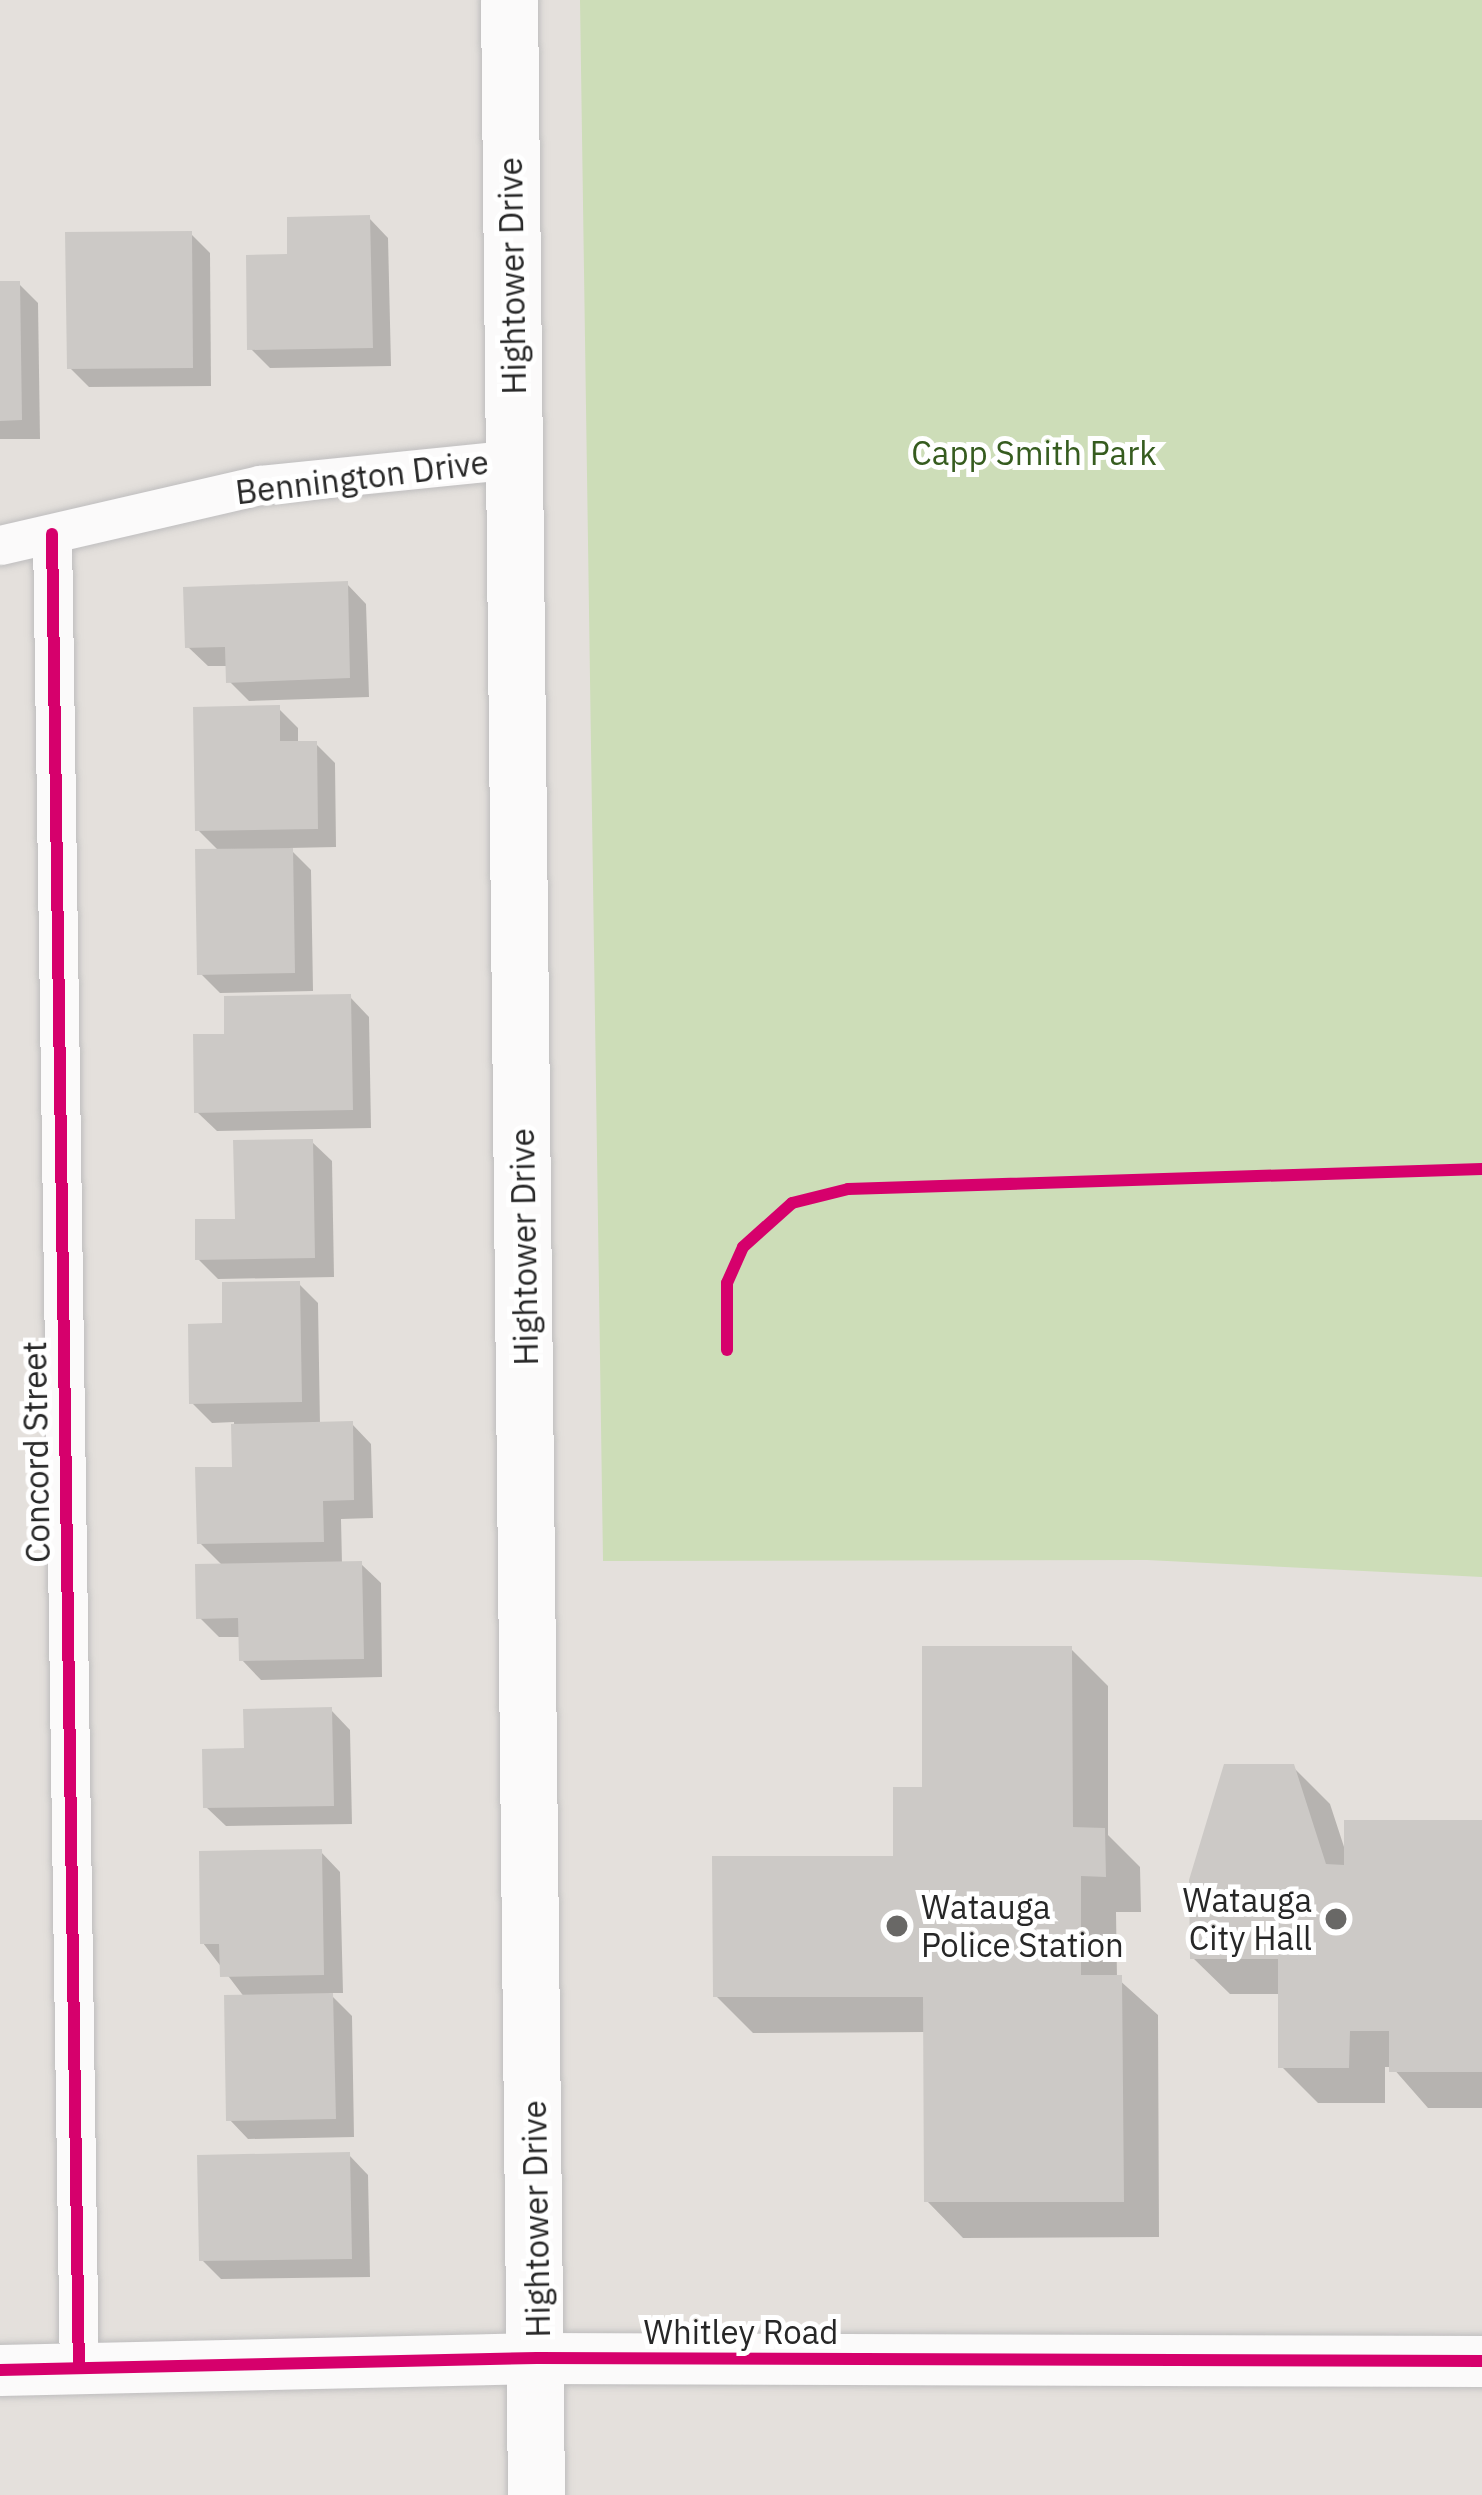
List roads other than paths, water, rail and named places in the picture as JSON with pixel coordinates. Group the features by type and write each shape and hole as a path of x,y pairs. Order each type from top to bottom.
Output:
{"main road":[{"name":"Hightower Drive","path":"509,0 536,2495"}],"street":[{"name":"Bennington Drive","path":"0,545 260,484 514,459"},
{"name":"Concord Street","path":"52,535 79,2368"},
{"name":"Whitley Road","path":"0,2370 537,2358 1482,2361"}],"place":[{"name":"Watauga City Hall","path":"1336,1919"},
{"name":"Watauga Police Station","path":"897,1926"}],"park label":[{"name":"Capp Smith Park","path":"1034,453"}]}
